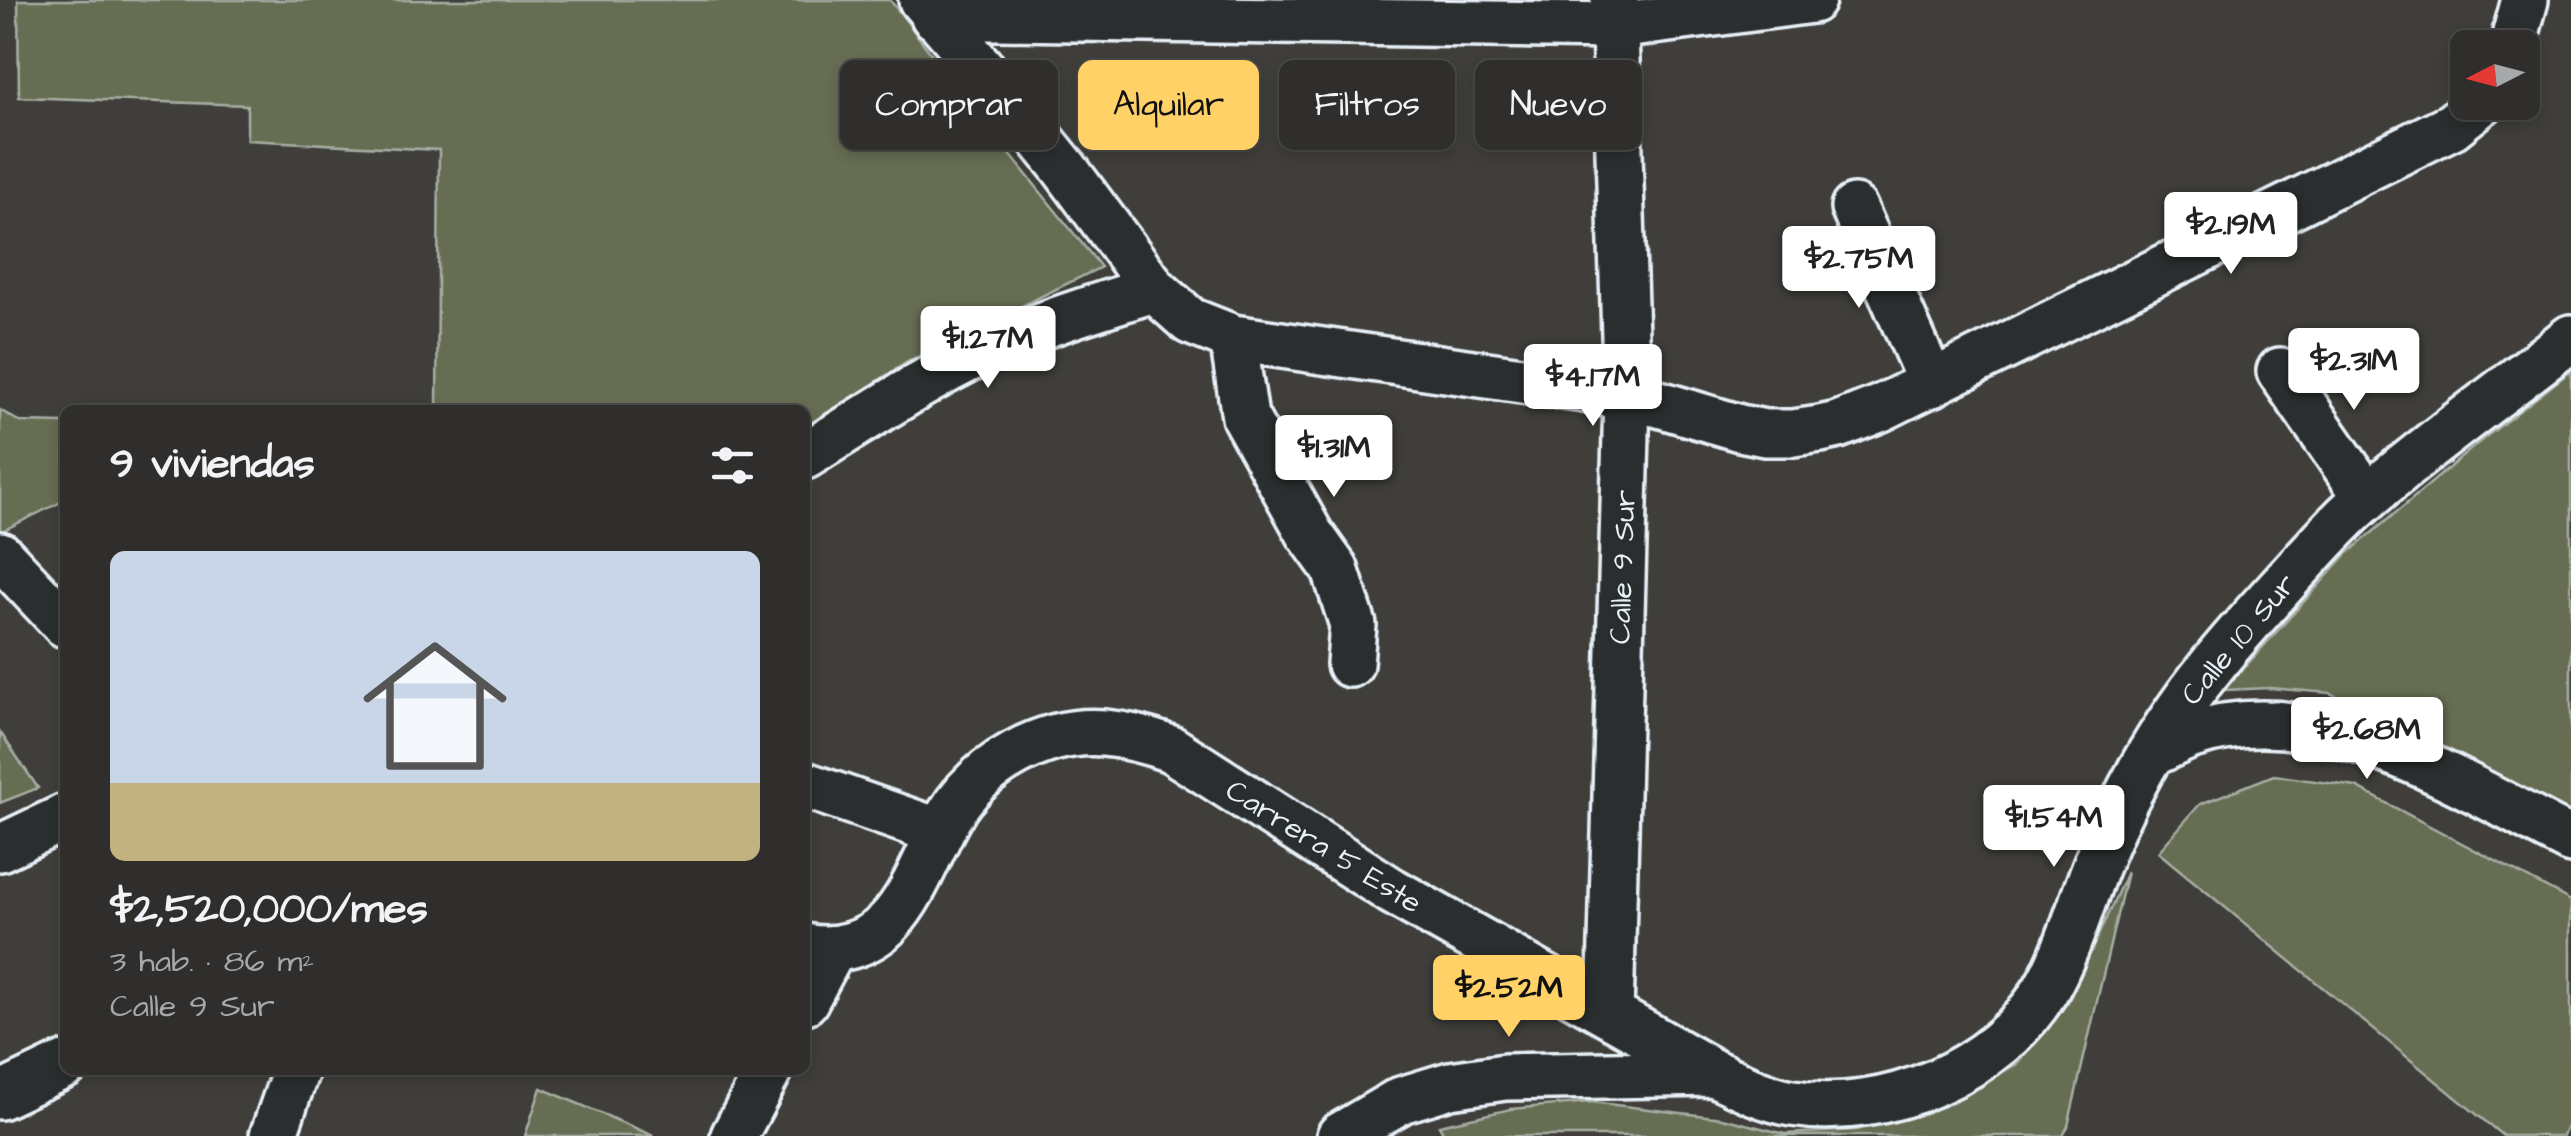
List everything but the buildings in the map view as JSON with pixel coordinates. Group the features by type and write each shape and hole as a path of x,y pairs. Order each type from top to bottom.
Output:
{"street":[{"path":"928,8 1615,13 1812,0"},
{"path":"2517,30 2525,0"},
{"path":"928,8 1065,169 1154,290 1190,320 1233,338 1626,397 1765,432 1793,433 1838,425 1932,384 2460,120"},
{"name":"Calle 9 Sur","path":"1610,1014 1626,397 1615,13"},
{"path":"1854,208 1932,384"},
{"path":"810,453 976,355 1066,317 1154,290"},
{"path":"1233,338 1245,418 1310,534 1335,569 1354,625 1350,664"},
{"name":"Calle 10 Sur","path":"2017,1027 2044,992 2066,951 2111,828 2150,754 2168,723 2246,624 2367,497 2571,338"},
{"path":"2280,371 2367,497"},
{"path":"0,555 60,619"},
{"path":"2150,754 2192,735 2228,727 2310,726 2362,740 2418,763 2571,840"},
{"name":"Carrera 5 Este","path":"819,948 857,944 890,921 968,789 1006,758 1064,736 1101,733 1146,740 1171,749 1392,892 1753,1092 1790,1102 1828,1106 1871,1102 1913,1092 1957,1073 2017,1027"},
{"path":"810,788 940,832"},
{"path":"0,848 60,820"},
{"path":"810,983 819,948"},
{"path":"0,1096 60,1067"},
{"path":"1340,1136 1400,1100 1450,1085 1504,1077 1714,1073"},
{"path":"272,1136 294,1075"},
{"path":"734,1136 766,1075"}],"green space":[{"path":"18,0 890,0 936,60 840,60 840,150 1007,150 1101,267 907,362 810,425 810,405 437,405 439,150 247,140 247,105 19,97"},
{"path":"2571,371 2571,814 2330,693 2270,688 2224,690 2347,554 2483,439"},
{"path":"0,410 20,422 60,423 60,502 0,532"},
{"path":"0,732 38,788 0,803"},
{"path":"2274,775 2356,787 2571,901 2571,1118 2563,1136 2503,1136 2158,852 2200,804"},
{"path":"2127,872 2063,1136 1445,1136 1439,1125 1511,1109 1591,1102 1722,1118 1785,1134 1857,1130 1935,1108 2017,1064 2068,1002"},
{"path":"541,1088 654,1136 525,1136"}]}
